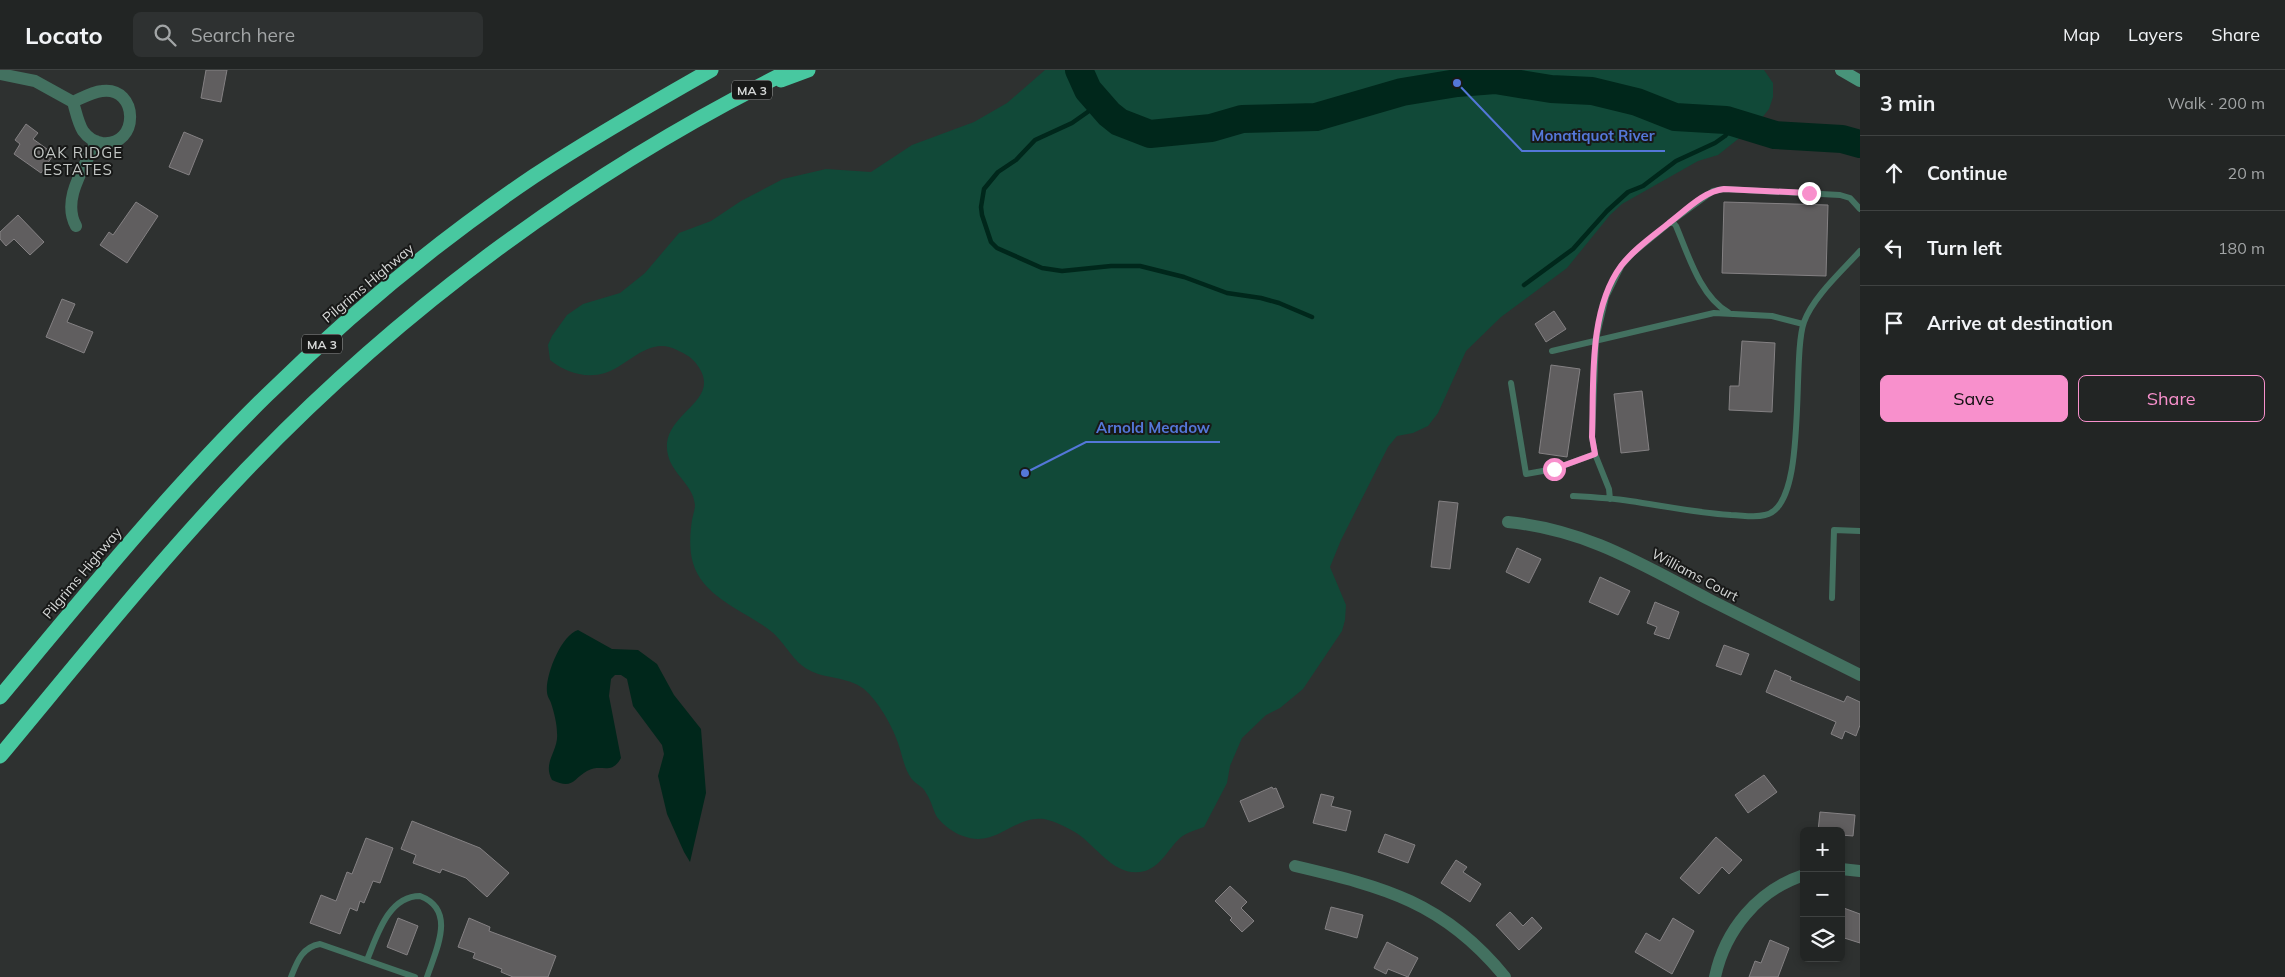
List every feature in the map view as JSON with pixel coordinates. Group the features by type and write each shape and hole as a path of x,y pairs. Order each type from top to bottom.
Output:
{"highway":[{"path":"678,88 707,70"},
{"name":"Pilgrims Highway","path":"0,697 170,496 261,401 330,336 404,274 486,210 580,146 711,70"},
{"name":"MA 3","path":"0,756 190,531 247,469 328,389 391,333 478,263 585,188 678,130 791,70"},
{"path":"714,110 808,70"}],"main road":[{"path":"1841,70 1860,80"}],"street":[{"path":"0,74 35,81 73,102 82,130 96,141 110,143 125,134 130,126 131,116 127,102 119,94 105,91 73,102"},
{"path":"76,226 70,214 71,198 96,141"},
{"name":"Williams Court","path":"1508,522 1555,529 1605,546 1786,639 1860,674"},
{"path":"1295,866 1367,883 1413,902 1457,930 1487,957 1505,977"},
{"path":"1845,869 1860,871"},
{"path":"1715,977 1726,943 1750,910 1776,888 1800,877"}],"lane":[{"path":"1610,499 1609,489 1595,454 1592,437 1596,339 1601,311 1617,272 1633,253 1708,194 1724,189 1840,195 1850,198 1860,209"},
{"path":"1672,221 1676,226 1696,274 1713,299 1729,312"},
{"path":"1573,496 1610,499 1699,513 1756,516 1776,511 1785,498 1790,483 1797,421 1800,342 1803,324 1815,303 1860,251"},
{"path":"1552,351 1596,339 1714,313 1729,312 1780,317 1803,324"},
{"path":"1512,383 1526,474 1554,469 1595,454"},
{"path":"1832,598 1834,530 1860,531"},
{"path":"367,960 381,926 390,912 408,897 420,896 437,908 442,920 441,933 427,977"},
{"path":"291,977 299,958 314,945 326,946 415,977"}],"shaded area":[{"path":"1045,70 1764,70 1773,83 1773,97 1769,109 1757,124 1718,155 1698,161 1622,204 1610,215 1567,268 1501,317 1466,351 1438,413 1428,426 1413,433 1397,436 1388,447 1341,540 1330,567 1346,605 1342,631 1303,689 1280,708 1266,715 1242,738 1230,766 1227,783 1204,827 1180,838 1156,865 1145,871 1125,871 1108,861 1078,834 1044,819 1033,819 995,835 975,839 960,835 942,823 937,817 925,791 909,774 892,729 884,714 869,694 864,689 850,682 815,673 803,667 772,632 726,603 706,586 698,575 693,563 690,547 691,525 695,505 690,489 670,462 667,443 677,421 694,404 704,385 703,375 695,362 689,356 677,350 667,346 657,346 639,353 605,373 583,375 562,368 550,360 548,345 567,315 583,304 620,293 645,273 679,233 711,221 741,201 783,179 826,169 871,172 912,145 974,122 1007,103"},
{"path":"578,630 612,649 638,650 657,664 674,695 701,729 706,793 690,862 667,814 658,776 664,754 662,745 633,706 627,679 621,675 615,675 611,679 609,696 621,758 610,768 592,769 569,784 552,780 549,774 550,762 556,745 557,729 547,693 547,685 551,667 560,648 572,633"}],"building":[{"path":"206,70 227,70 221,102 201,98"},
{"path":"26,124 38,133 33,139 54,154 41,173 14,154 20,144 15,140"},
{"path":"184,132 203,140 189,175 169,167"},
{"path":"136,202 158,216 127,263 100,245 109,232 113,235"},
{"path":"1724,202 1828,205 1826,276 1722,273"},
{"path":"18,215 44,242 30,255 14,239 6,246 0,239 0,232"},
{"path":"62,299 75,304 67,322 93,332 84,353 46,337"},
{"path":"1554,311 1566,329 1546,342 1535,324"},
{"path":"1742,341 1775,343 1772,412 1729,410 1730,386 1739,386"},
{"path":"1551,365 1580,369 1567,457 1539,453"},
{"path":"1642,391 1649,450 1621,453 1614,394"},
{"path":"1439,501 1458,503 1450,569 1431,567"},
{"path":"1517,548 1541,559 1529,583 1506,572"},
{"path":"1600,577 1630,591 1618,615 1589,602"},
{"path":"1655,602 1679,612 1669,639 1654,634 1657,627 1647,623"},
{"path":"1724,645 1749,654 1741,675 1716,666"},
{"path":"1775,670 1791,677 1790,680 1844,702 1847,696 1860,702 1860,725 1856,736 1845,731 1842,739 1831,734 1836,722 1766,692"},
{"path":"1764,775 1777,792 1748,813 1735,795"},
{"path":"1272,787 1273,789 1276,788 1284,807 1249,822 1240,801"},
{"path":"1321,794 1334,797 1331,806 1351,811 1346,831 1313,823"},
{"path":"1820,812 1855,815 1853,836 1845,835 1845,827 1818,827"},
{"path":"412,821 480,848 509,873 487,897 466,878 442,869 440,873 413,863 416,855 401,849"},
{"path":"1385,834 1415,845 1408,863 1378,852"},
{"path":"1716,837 1742,860 1729,874 1722,867 1699,894 1680,878"},
{"path":"366,838 393,848 380,883 373,881 364,903 360,901 357,911 350,908 340,934 310,923 321,895 336,901 347,872 352,874"},
{"path":"1456,860 1467,867 1463,872 1481,884 1470,902 1441,883"},
{"path":"1230,886 1247,902 1241,908 1254,921 1242,932 1230,920 1232,918 1215,901"},
{"path":"1331,907 1363,915 1357,938 1325,929"},
{"path":"1845,908 1860,914 1860,943 1845,938"},
{"path":"1510,912 1523,926 1532,917 1542,928 1519,950 1496,925"},
{"path":"398,918 418,926 407,955 387,947"},
{"path":"469,918 490,927 489,931 556,956 548,977 513,977 501,972 502,969 473,958 475,953 458,947"},
{"path":"1673,918 1694,931 1672,974 1635,952 1646,933 1660,941"},
{"path":"1770,940 1789,948 1778,977 1749,977 1755,961 1761,963"},
{"path":"1387,942 1418,958 1408,977 1388,969 1386,974 1374,968"}],"waterway":[{"path":"1079,70 1088,90 1109,114 1119,122 1150,134 1211,128 1242,119 1316,117 1402,92 1457,83 1495,80 1551,89 1592,91 1637,102 1675,117 1726,120 1775,135 1842,139 1860,144"},
{"path":"1099,104 1072,123 1035,140 1016,160 998,172 984,189 981,207 982,215 991,242 997,248 1042,268 1062,271 1111,266 1140,266 1184,277 1227,293 1261,298 1279,303 1312,317"},
{"path":"1524,285 1573,249 1607,211 1628,192 1643,186 1676,161 1715,143 1725,136 1736,122"}],"place":[{"name":"Monatiquot River","path":"1457,83"},
{"name":"Arnold Meadow","path":"1025,473"}],"district":[{"name":"OAK RIDGE ESTATES","path":"78,160"}],"route":[{"path":"1554,469 1595,454 1592,437 1598,325 1611,284 1626,260 1680,214 1718,189 1809,193"}]}
